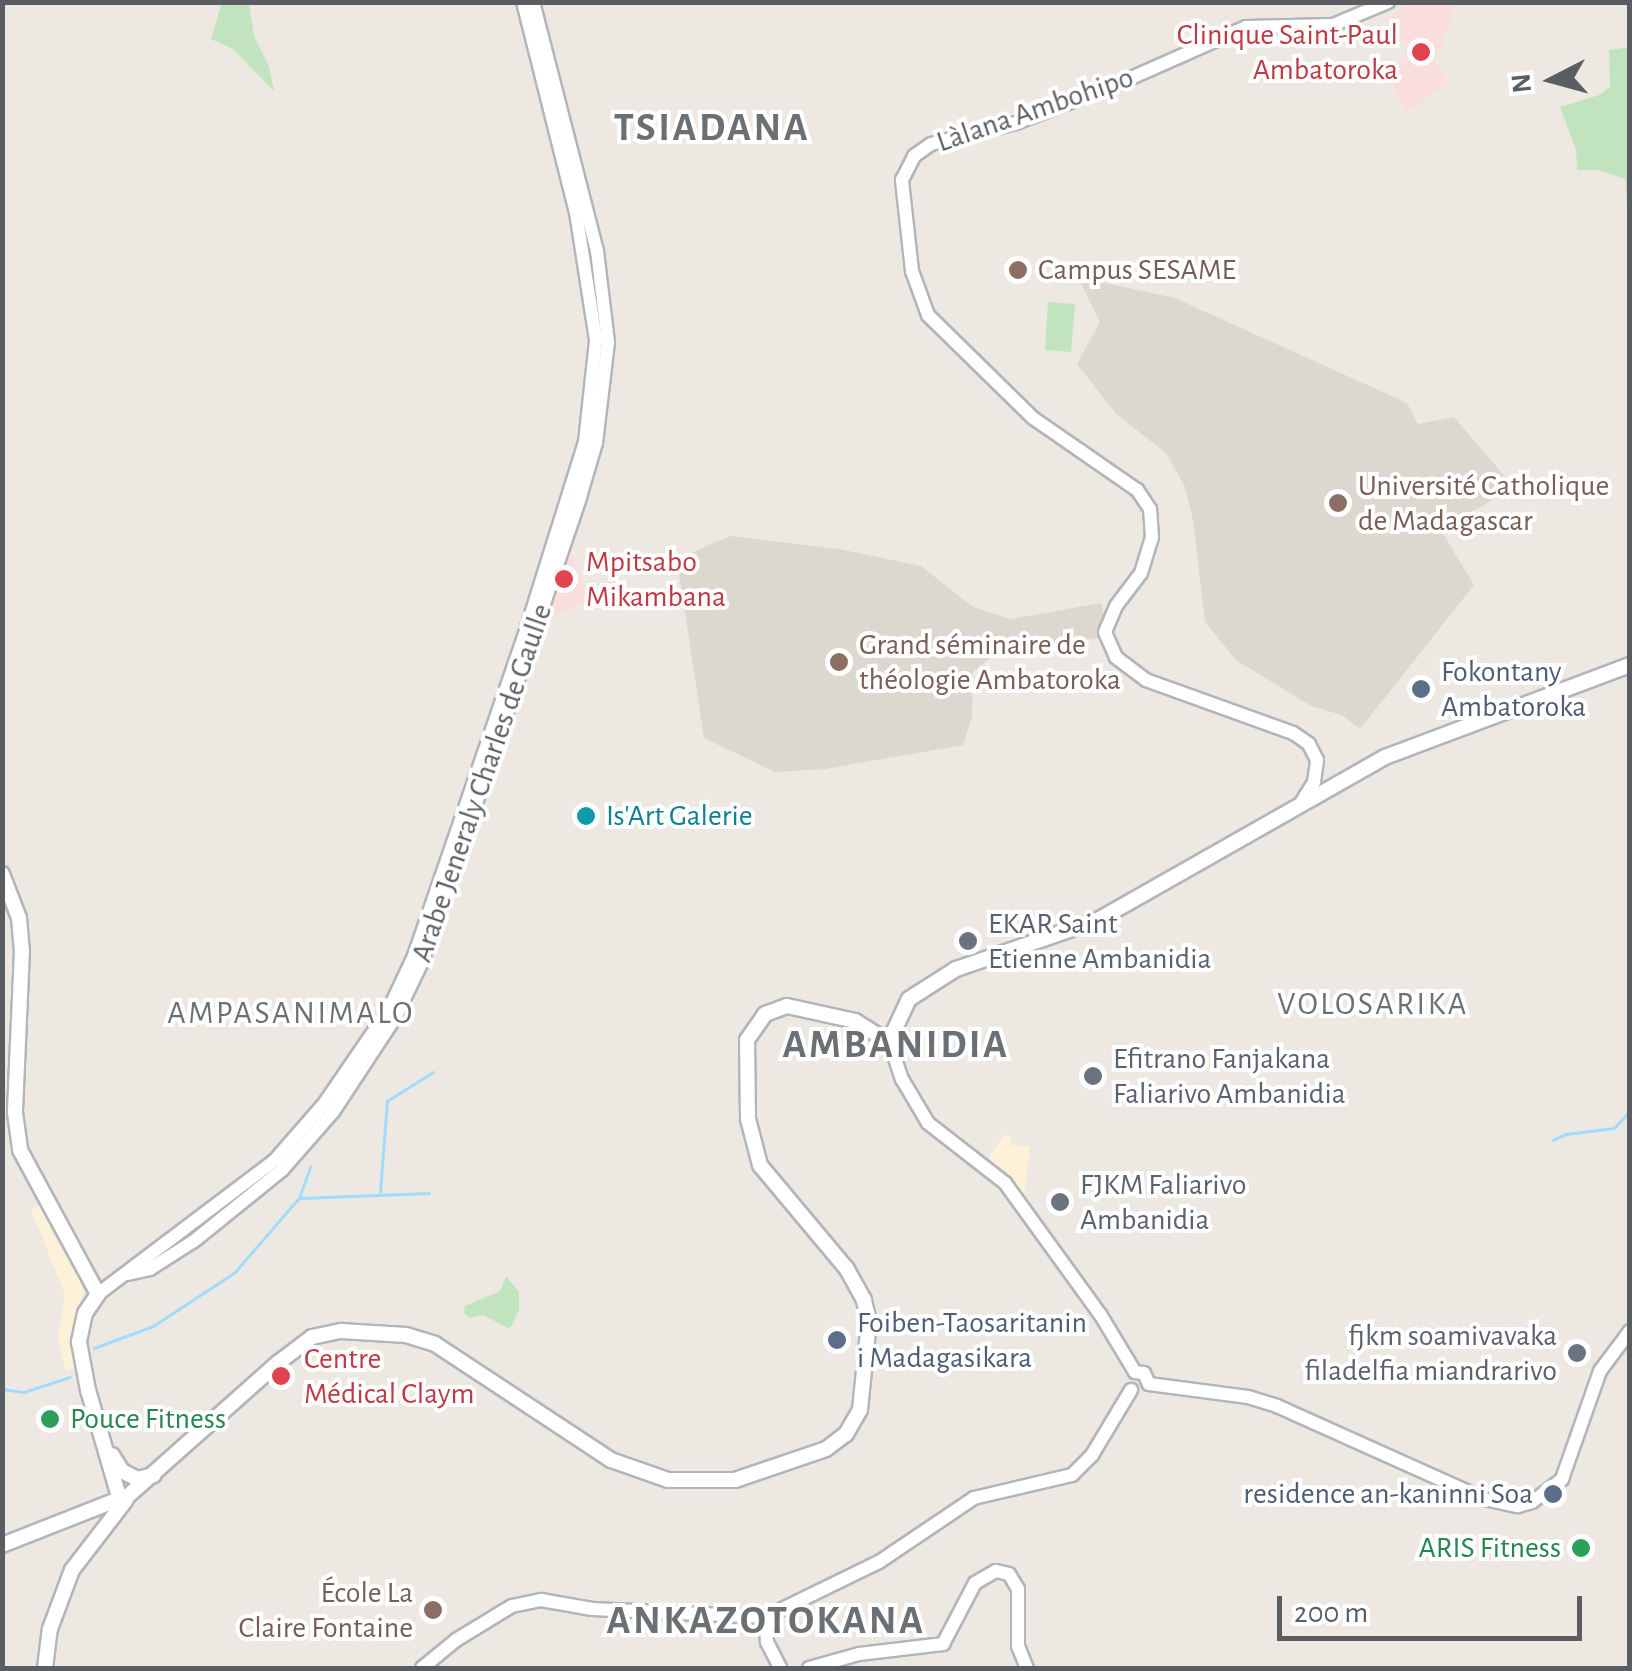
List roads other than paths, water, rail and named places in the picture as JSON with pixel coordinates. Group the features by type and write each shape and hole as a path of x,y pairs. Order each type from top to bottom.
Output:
{"main road":[{"path":"45,1668 58,1599 107,1513 155,1475 278,1362 312,1337 341,1331 406,1334 435,1344 611,1460 668,1480 735,1480 826,1448 846,1434 860,1410 869,1322 864,1300 846,1268 799,1217 760,1165 748,1119 747,1040 765,1014 788,1006 855,1021 889,1039 909,999 927,984 971,964 1098,920 1397,752 1630,665"},
{"path":"2,874 18,918 22,950 15,1112 20,1150 98,1294 85,1313 79,1342 100,1430 125,1498"},
{"path":"100,1430 125,1498"},
{"path":"110,1453 122,1471 137,1479 155,1475"},
{"path":"2,1546 107,1513"}],"street":[{"name":"Arabe Jeneraly Charles de Gaulle","path":"98,1294 275,1160 324,1104 390,1009 420,938 577,468 594,388 596,340 576,213 523,2"},
{"name":"Arabe Jeneraly Charles de Gaulle","path":"127,1274 150,1269 194,1241 282,1170 333,1112 396,1016 422,962 580,498 596,443 608,342 597,252 533,2"},
{"name":"Làlana Ambohipo","path":"1301,803 1314,782 1318,760 1309,744 1293,733 1146,680 1116,657 1105,632 1116,606 1141,573 1152,538 1150,509 1138,490 1033,418 928,315 912,271 902,180 914,156 930,144 1032,116 1114,86 1246,27 1333,25 1388,2"},
{"path":"889,1039 902,1079 928,1123 1011,1190 1135,1372 1144,1373 1149,1384"},
{"path":"1149,1384 1248,1397 1277,1406 1484,1499 1518,1506 1532,1502 1562,1479 1600,1372 1630,1331"},
{"path":"422,1668 456,1640 512,1606 541,1600 630,1612 766,1618 880,1562 974,1498 1072,1475 1092,1455 1130,1390 1128,1379 1135,1372"},
{"path":"1130,1390 1143,1392 1149,1384"},
{"path":"809,1668 881,1650 943,1644 975,1583 996,1571 1009,1574 1018,1589 1018,1646 1026,1668"},
{"path":"766,1618 767,1642 780,1668"}],"waterway":[{"path":"380,1192 387,1101 433,1072"},
{"path":"1553,1140 1566,1134 1614,1128 1630,1111"},
{"path":"94,1348 153,1326 234,1273 299,1198 310,1167"},
{"path":"301,1198 429,1193"},
{"path":"2,1389 24,1392 70,1377"}],"place":[{"name":"Clinique Saint-Paul Ambatoroka","path":"1421,52"},
{"name":"Campus SESAME","path":"1018,270"},
{"name":"Université Catholique de Madagascar","path":"1338,503"},
{"name":"Mpitsabo Mikambana","path":"564,579"},
{"name":"Grand séminaire de théologie Ambatoroka","path":"839,662"},
{"name":"Fokontany Ambatoroka","path":"1421,689"},
{"name":"Is'Art Galerie","path":"586,816"},
{"name":"EKAR Saint Etienne Ambanidia","path":"968,941"},
{"name":"Efitrano Fanjakana Faliarivo Ambanidia","path":"1093,1076"},
{"name":"FJKM Faliarivo Ambanidia","path":"1060,1202"},
{"name":"Foiben-Taosaritanin i Madagasikara","path":"837,1340"},
{"name":"fjkm soamivavaka filadelfia miandrarivo","path":"1577,1353"},
{"name":"Centre Médical Claym","path":"281,1376"},
{"name":"Pouce Fitness","path":"50,1419"},
{"name":"residence an-kaninni Soa","path":"1553,1494"},
{"name":"ARIS Fitness","path":"1581,1548"},
{"name":"École La Claire Fontaine","path":"433,1610"}],"district":[{"name":"TSIADANA","path":"712,128"},
{"name":"VOLOSARIKA","path":"1373,1004"},
{"name":"AMPASANIMALO","path":"291,1013"},
{"name":"AMBANIDIA","path":"896,1045"},
{"name":"ANKAZOTOKANA","path":"766,1621"}]}
